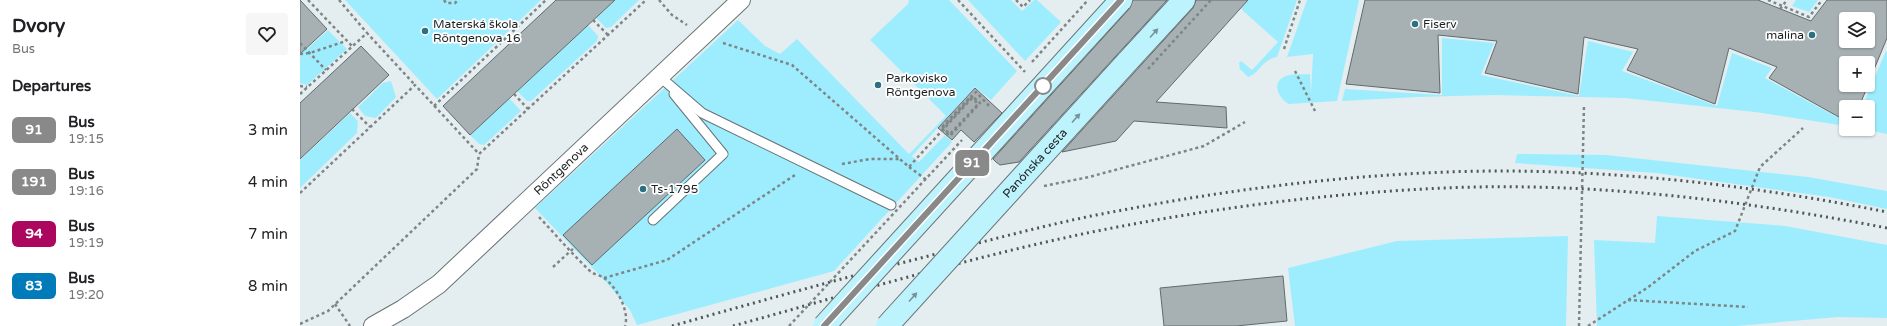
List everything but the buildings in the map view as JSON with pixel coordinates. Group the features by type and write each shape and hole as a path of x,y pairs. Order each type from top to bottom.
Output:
{"main road":[{"path":"824,326 1121,0"},
{"name":"Panónska cesta","path":"887,326 1184,0"}],"street":[{"name":"Röntgenova","path":"373,326 403,309 432,289 741,0"}],"lane":[{"path":"659,76 702,113 891,206"},
{"path":"653,220 723,154 659,76"}],"path":[{"path":"308,0 352,46"},
{"path":"339,0 367,33 479,154"},
{"path":"444,0 446,3 455,3 458,0"},
{"path":"434,106 546,0"},
{"path":"300,324 328,311 476,169 479,154 646,0"},
{"path":"659,0 672,15 688,25 707,31 717,41 792,65 899,159 928,182"},
{"path":"958,0 1027,74"},
{"path":"1016,0 1023,7 1030,0"},
{"path":"1022,74 1088,0"},
{"path":"1284,49 1300,0"},
{"path":"1768,0 1809,17 1822,0"},
{"path":"1780,9 1787,0"},
{"path":"593,20 608,35"},
{"path":"300,94 367,33"},
{"path":"300,54 310,54 346,41"},
{"path":"300,43 326,70"},
{"path":"1295,71 1315,111"},
{"path":"300,193 415,85"},
{"path":"300,86 307,87"},
{"path":"909,167 936,136 942,130 947,125 962,108 968,102 973,97 980,103 950,136 946,132 941,128 971,96 975,100 978,104 950,134 947,131 943,128 966,102 971,97 976,92 991,108 986,113"},
{"path":"514,94 528,109"},
{"path":"1579,326 1584,105"},
{"path":"352,109 370,127"},
{"path":"1038,188 1089,177 1204,146 1245,122"},
{"path":"1588,326 1647,288 1695,251 1735,231 1760,167 1803,128"},
{"path":"789,326 964,137"},
{"path":"821,171 833,166 870,159 899,159"},
{"path":"604,278 667,260 777,185 810,166"},
{"path":"524,202 592,273 604,278 621,300 626,310 627,320 625,326"},
{"path":"553,267 575,247"},
{"path":"1628,300 1748,308"},
{"path":"335,304 350,326"}],"shaded area":[{"path":"345,0 541,0 437,99"},
{"path":"615,0 639,0 611,27 606,28 596,18"},
{"path":"909,0 949,0 1017,71 991,100 975,87 912,156 919,162 945,135 952,142 834,271 637,325 630,310 606,282 535,208 738,20 765,46 780,54 797,39 909,154 946,116 870,40 908,4"},
{"path":"968,0 1011,0 1022,11 1034,0 1037,0 1061,22 1025,61"},
{"path":"1246,0 1297,0 1277,57 1264,63 1256,72 1248,77 1240,69 1239,63 1241,61 1252,70 1278,42 1241,9 1247,1"},
{"path":"1307,0 1359,0 1337,101 1289,104 1282,99 1277,87 1280,80 1284,77 1310,74 1311,93 1313,54 1287,57"},
{"path":"1796,0 1818,0 1809,12 1792,6"},
{"path":"588,25 598,36 597,41 531,101 527,101 517,91"},
{"path":"328,30 347,49 307,85 300,83 300,42 307,49"},
{"path":"1442,38 1494,43 1481,75 1579,96 1588,41 1633,52 1622,71 1717,106 1732,53 1772,68 1765,78 1839,118 1839,125 1755,112 1625,98 1494,95 1342,101 1345,89 1442,95"},
{"path":"1886,51 1887,134 1875,132 1875,100 1865,100 1868,92 1875,92 1875,77"},
{"path":"391,81 396,97 376,118 365,116 358,107 383,83"},
{"path":"509,98 521,111 484,145 479,144 470,135"},
{"path":"350,113 358,121 357,133 300,188 300,160"},
{"path":"1517,154 1606,155 1808,177 1887,191 1887,209 1829,197 1656,173 1515,163"},
{"path":"1657,216 1785,226 1887,245 1887,318 1838,317 1737,326 1597,326 1594,240 1655,243"},
{"path":"1568,236 1566,326 1295,326 1288,268 1397,241"}],"railway":[{"path":"672,326 804,289 1076,219 1235,191 1348,178 1482,171 1599,174 1715,184 1830,201 1887,212"},
{"path":"733,326 957,264 1092,232 1216,210 1341,195 1424,189 1482,187 1540,187 1599,190 1657,194 1773,208 1887,228"}],"bus line":[{"name":"91","path":"824,326 1121,0"}],"place":[{"name":"Fiserv","path":"1415,24"},
{"name":"Materská škola Röntgenova 16","path":"425,31"},
{"name":"malina","path":"1812,35"},
{"name":"Parkovisko Röntgenova","path":"878,85"},
{"name":"Ts-1795","path":"643,189"}]}
